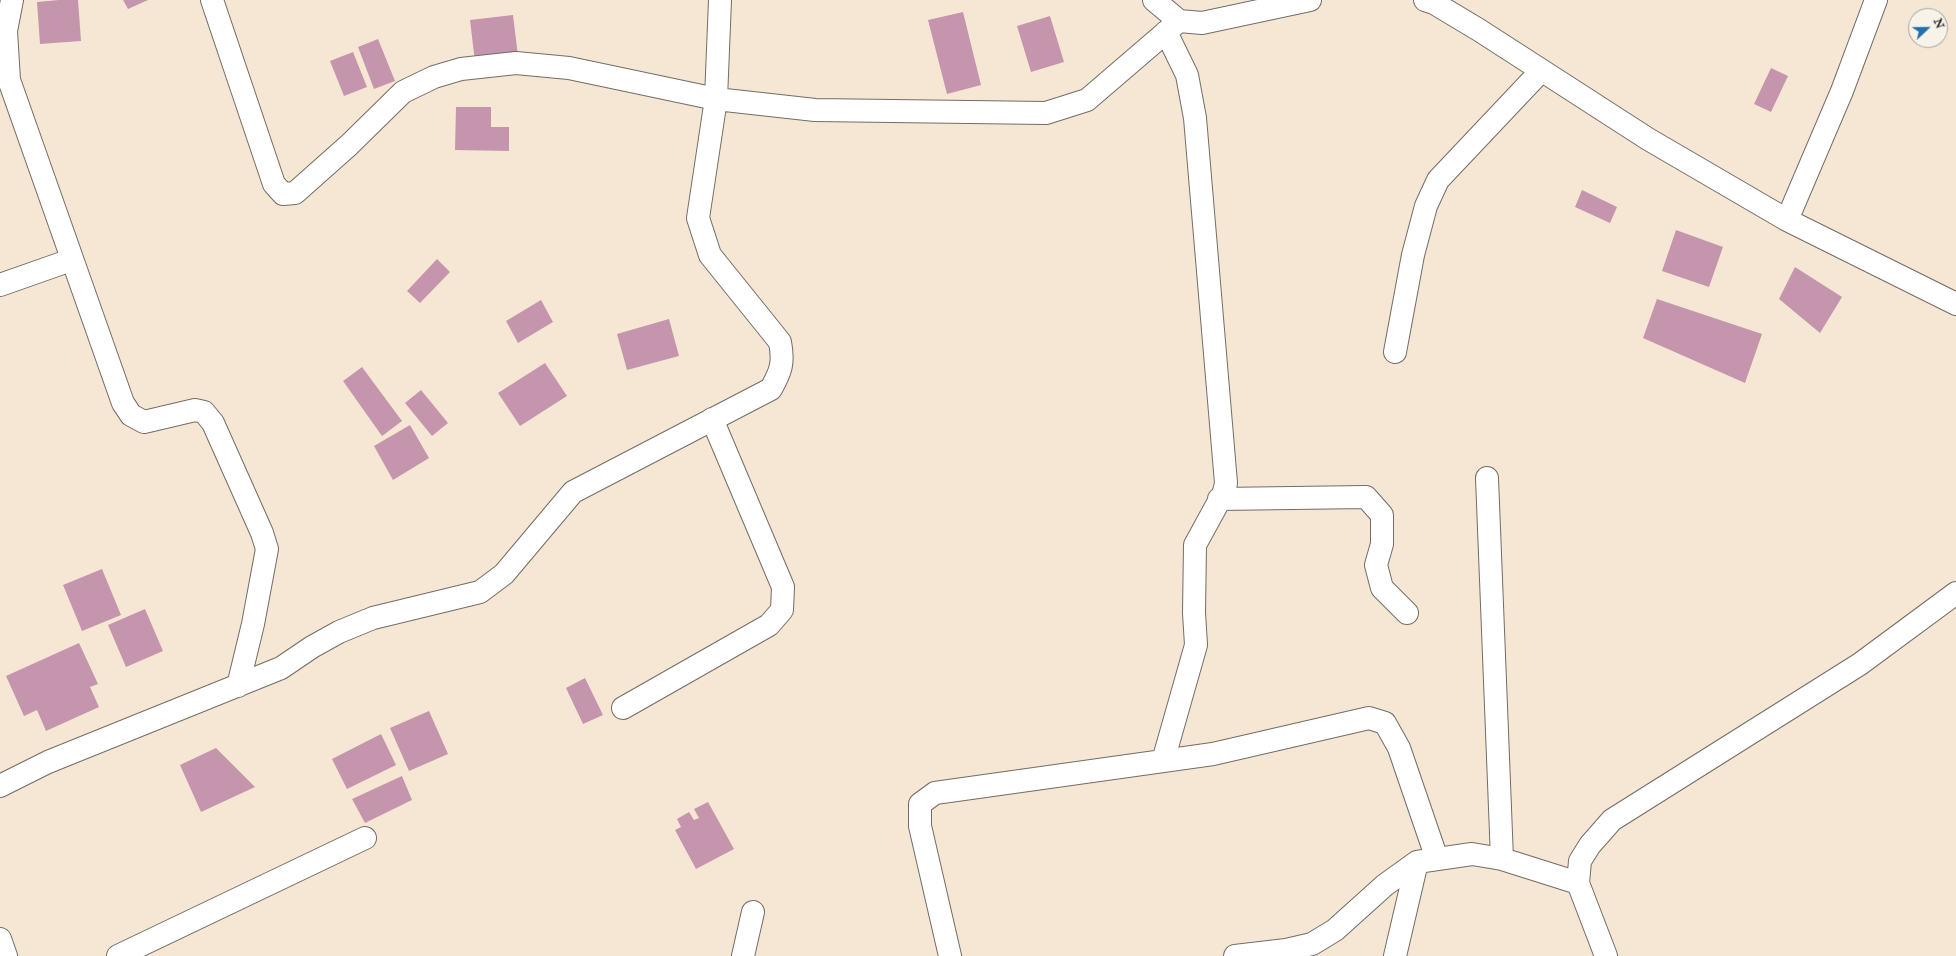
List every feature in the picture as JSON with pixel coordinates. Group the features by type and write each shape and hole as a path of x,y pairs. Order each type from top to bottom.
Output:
{"street":[{"path":"12,0 6,31 9,80 71,260 123,403 131,414 144,422 196,410 204,412 213,423 262,533 267,549 253,624 238,686"},
{"path":"212,0 274,184 283,194 294,193 349,145 403,92 434,77 461,68 516,63 569,68 716,99 815,110 1046,113 1087,100 1173,27 1202,23 1310,0"},
{"path":"0,786 48,762 281,668 312,647 339,632 373,618 480,592 504,574 573,492 771,389 780,373 783,358 780,342 710,255 702,236 698,218 716,99 720,0"},
{"path":"1154,0 1173,27 1187,75 1195,118 1226,483 1224,492 1195,545 1194,613 1196,645 1163,761"},
{"path":"1425,0 1434,3 1472,26 1648,139 1787,220 1956,304"},
{"path":"1787,220 1842,91 1876,0"},
{"path":"1395,352 1413,255 1426,206 1438,180 1542,71"},
{"path":"0,285 71,260"},
{"path":"623,708 769,625 782,610 783,587 712,419"},
{"path":"1487,478 1502,859"},
{"path":"1219,499 1366,497 1382,515 1382,544 1376,565 1382,588 1407,613"},
{"path":"1606,956 1578,883 1580,861 1590,845 1612,820 1860,664 1956,593"},
{"path":"950,956 920,826 920,804 934,794 1213,754 1369,718 1385,723 1399,748 1427,861 1395,956"},
{"path":"118,956 365,838"},
{"path":"1235,956 1286,950 1312,944 1335,930 1385,885 1427,861 1472,854 1502,859 1578,883"},
{"path":"743,956 753,912"},
{"path":"0,939 6,956"}],"building":[{"path":"78,0 81,41 40,44 37,2"},
{"path":"123,0 148,0 128,9"},
{"path":"963,12 981,85 947,94 928,20"},
{"path":"513,15 518,56 475,62 470,20"},
{"path":"1050,16 1064,62 1031,72 1017,26"},
{"path":"378,39 395,81 374,89 358,47"},
{"path":"353,52 367,87 344,96 330,61"},
{"path":"1771,68 1788,76 1771,112 1754,104"},
{"path":"456,107 491,107 491,127 509,127 509,151 455,150"},
{"path":"1582,190 1617,207 1610,223 1575,207"},
{"path":"1676,230 1723,247 1709,287 1662,271"},
{"path":"437,259 450,272 420,303 407,291"},
{"path":"1795,267 1842,297 1820,333 1779,299"},
{"path":"1657,299 1762,334 1745,383 1643,338"},
{"path":"541,300 553,322 518,343 506,321"},
{"path":"669,319 679,356 627,370 617,334"},
{"path":"545,363 567,396 520,426 498,393"},
{"path":"362,367 402,421 382,436 343,381"},
{"path":"421,390 448,423 432,436 405,403"},
{"path":"410,425 429,458 393,480 374,446"},
{"path":"102,569 121,615 82,631 63,585"},
{"path":"145,609 163,651 126,667 108,625"},
{"path":"79,643 98,684 90,687 99,707 46,731 37,710 24,716 6,676"},
{"path":"585,678 603,715 583,724 566,688"},
{"path":"429,711 448,754 409,771 390,728"},
{"path":"381,734 396,765 347,789 332,759"},
{"path":"216,748 255,787 201,812 180,765"},
{"path":"402,776 412,800 365,823 352,799"},
{"path":"708,802 734,849 696,869 675,830 681,827 677,819 689,812 694,820 699,818 694,809"}]}
